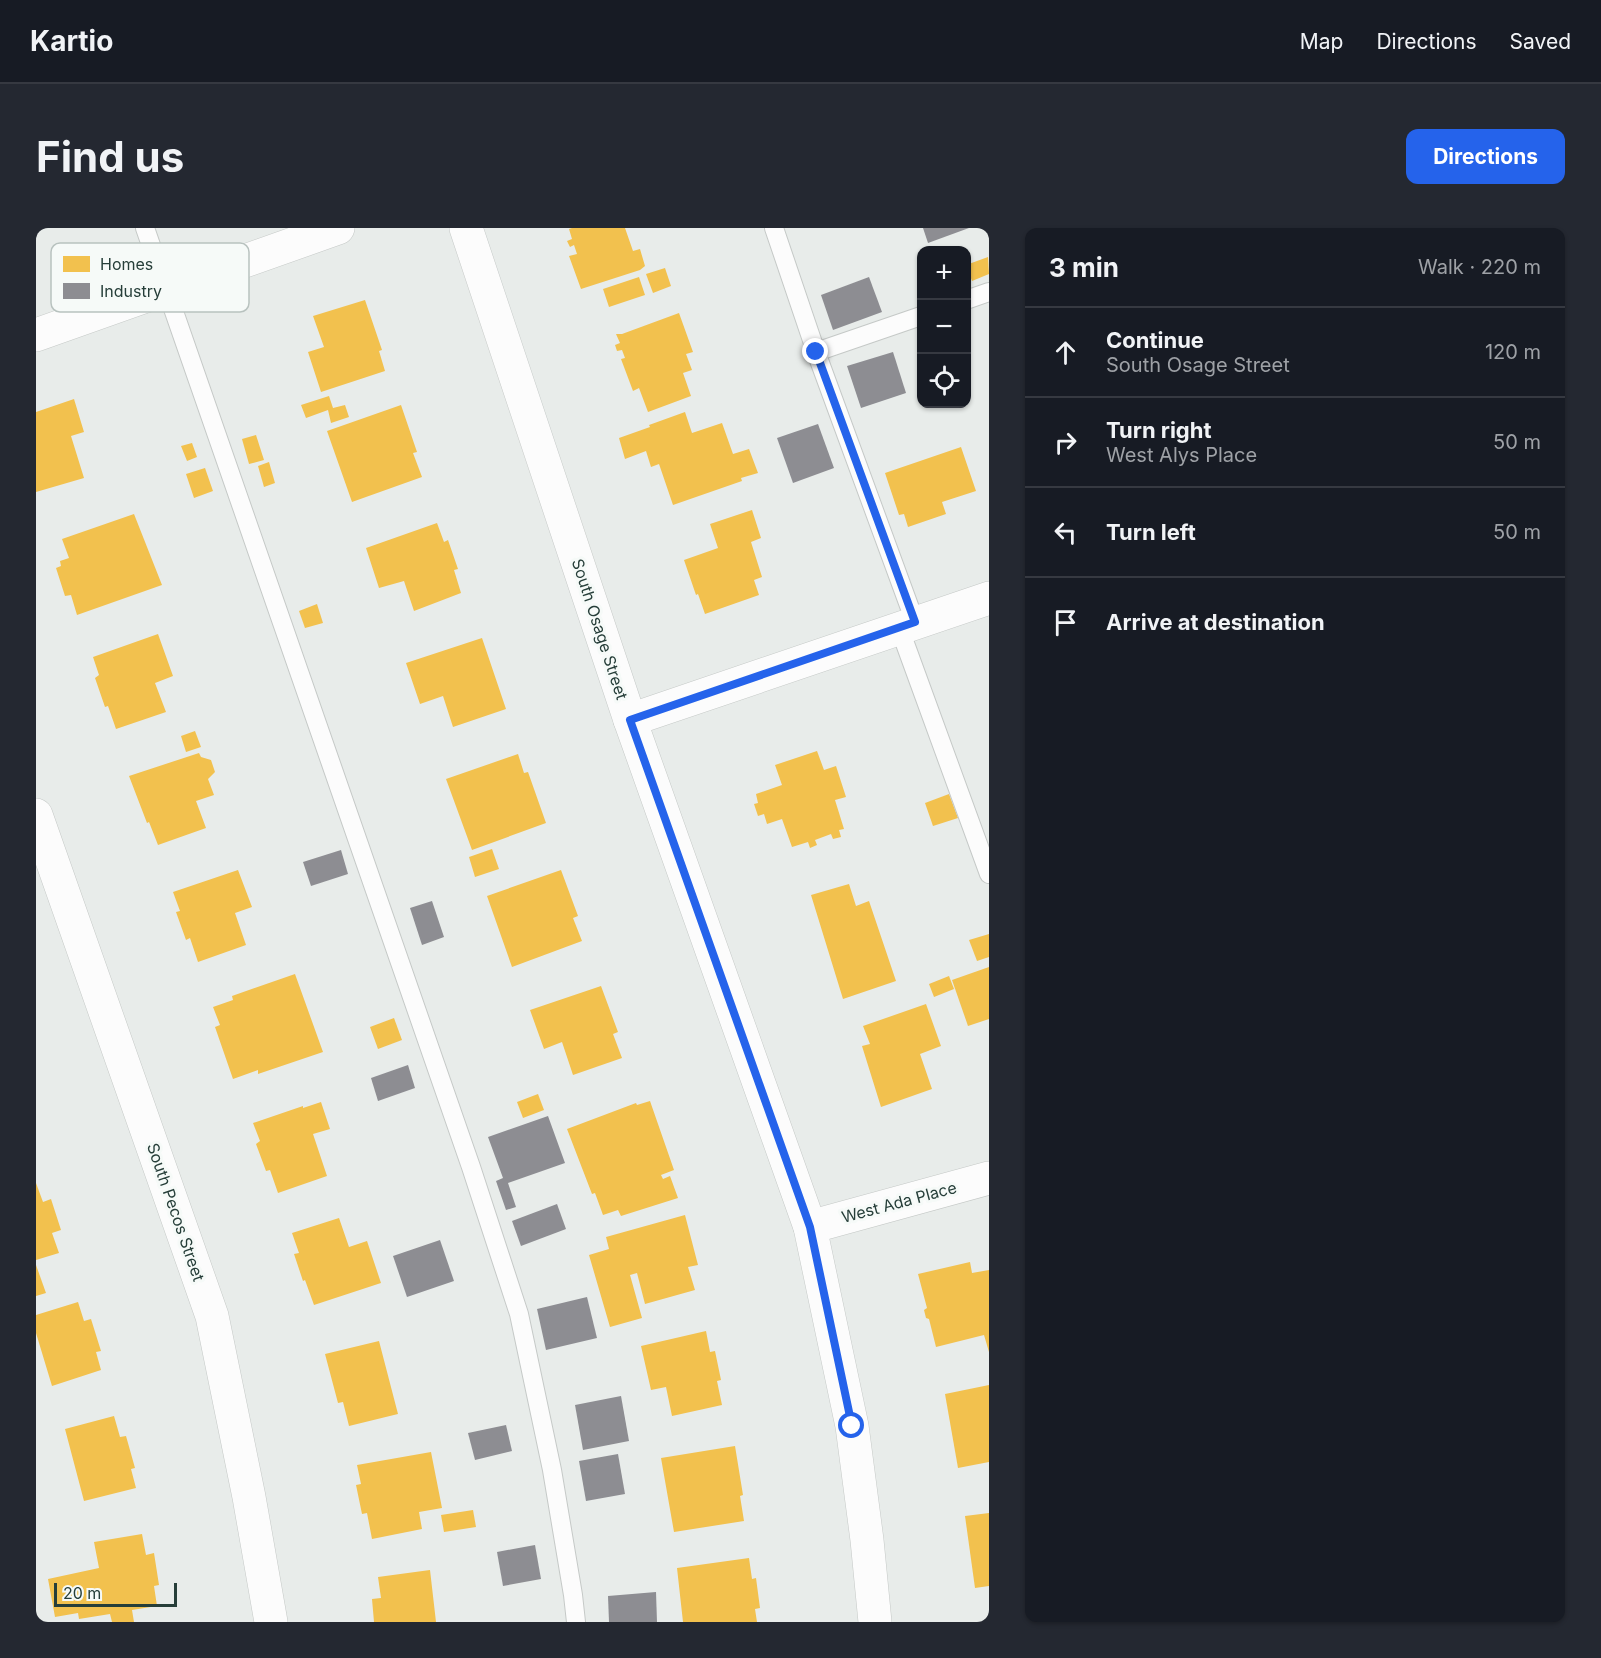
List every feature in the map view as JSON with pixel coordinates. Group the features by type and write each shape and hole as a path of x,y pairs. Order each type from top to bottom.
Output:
{"street":[{"path":"249,259 338,228"},
{"name":"South Osage Street","path":"466,228 630,720 810,1227 852,1426 875,1622"},
{"path":"36,335 100,312"},
{"path":"630,720 989,597"},
{"name":"South Pecos Street","path":"36,815 212,1316 249,1497 271,1622"},
{"name":"West Ada Place","path":"810,1227 989,1178"}],"lane":[{"path":"145,228 150,243"},
{"path":"774,228 989,874"},
{"path":"971,298 989,292"},
{"path":"175,312 471,1167 519,1314 552,1470 576,1622"},
{"path":"816,352 917,317"}],"building: Homes":[{"path":"625,228 633,251 640,249 645,266 640,270 581,289 569,256 577,254 574,245 570,247 567,241 572,239 569,229"},
{"path":"988,257 989,274 972,281 971,263"},
{"path":"665,268 671,286 653,293 646,274"},
{"path":"639,277 645,295 609,307 603,289"},
{"path":"365,300 382,350 379,351 385,371 321,392 308,352 324,347 313,316"},
{"path":"679,313 693,352 686,354 692,370 683,373 691,396 648,412 639,388 633,391 621,359 625,358 622,350 617,351 615,345 620,343 616,334 622,334"},
{"path":"329,396 333,408 345,405 349,417 331,423 328,410 306,418 301,405"},
{"path":"74,399 84,432 71,436 84,478 36,492 36,412"},
{"path":"401,405 417,452 413,453 422,477 352,502 327,431"},
{"path":"685,412 692,433 722,423 733,454 749,449 758,473 741,478 742,481 673,505 659,464 651,467 646,451 625,459 619,438"},
{"path":"256,435 264,460 249,464 242,439"},
{"path":"192,443 197,457 187,461 181,446"},
{"path":"961,447 976,491 942,502 946,514 908,527 904,514 899,515 885,473"},
{"path":"269,462 275,483 264,487 258,466"},
{"path":"205,468 213,491 194,498 186,474"},
{"path":"752,510 761,538 751,542 762,577 754,580 759,595 705,614 684,560 718,548 710,524"},
{"path":"134,514 162,585 77,615 71,595 65,596 56,568 61,566 60,561 69,558 62,539"},
{"path":"437,523 444,542 448,540 458,569 454,570 461,593 414,611 404,581 379,588 366,548"},
{"path":"317,604 323,623 305,628 299,611"},
{"path":"158,634 173,676 155,683 166,712 116,729 95,678 99,675 93,657"},
{"path":"482,638 506,709 453,727 443,696 420,704 406,663"},
{"path":"195,731 201,747 186,752 181,736"},
{"path":"817,751 824,770 836,766 846,797 835,800 844,829 839,830 841,837 833,839 831,834 815,840 817,845 810,848 808,842 792,847 782,819 767,824 764,814 758,816 754,804 758,803 756,794 782,785 775,765"},
{"path":"199,753 201,757 211,760 215,772 208,779 214,795 196,801 206,828 158,845 129,776"},
{"path":"518,754 524,773 528,772 546,823 472,850 446,779"},
{"path":"949,794 958,818 933,826 925,803"},
{"path":"492,849 499,869 475,877 469,857"},
{"path":"238,870 252,907 235,913 246,945 198,962 190,938 186,940 176,912 180,911 173,892"},
{"path":"561,870 578,916 573,918 582,941 512,967 487,896"},
{"path":"849,884 856,906 869,901 896,981 843,999 811,895"},
{"path":"989,934 989,957 977,961 969,940"},
{"path":"989,967 989,1019 968,1026 952,980"},
{"path":"295,974 323,1052 258,1074 258,1070 233,1079 215,1027 220,1025 213,1007 233,1000 232,996"},
{"path":"949,976 954,989 934,997 929,984"},
{"path":"601,986 618,1032 613,1034 622,1058 573,1075 562,1042 544,1049 530,1010"},
{"path":"926,1004 941,1046 920,1054 932,1089 881,1107 862,1046 870,1044 863,1026"},
{"path":"394,1018 402,1040 378,1049 370,1027"},
{"path":"538,1094 544,1110 523,1118 517,1102"},
{"path":"650,1101 674,1170 661,1175 663,1179 670,1176 678,1198 621,1216 618,1210 603,1215 595,1193 592,1194 567,1129 636,1103 637,1105"},
{"path":"321,1102 330,1129 313,1134 327,1176 278,1193 270,1170 266,1171 256,1144 260,1141 253,1123"},
{"path":"36,1183 43,1202 51,1199 61,1230 52,1233 59,1253 36,1260"},
{"path":"685,1215 698,1265 688,1267 695,1290 645,1304 637,1273 630,1275 642,1318 610,1327 589,1255 609,1249 606,1237"},
{"path":"339,1218 349,1247 367,1241 381,1283 314,1305 294,1254 299,1253 292,1233"},
{"path":"970,1262 972,1273 989,1270 989,1352 984,1335 936,1347 929,1319 926,1318 924,1310 927,1308 918,1274"},
{"path":"36,1265 46,1293 36,1296"},
{"path":"78,1302 84,1321 91,1319 101,1351 96,1352 101,1370 52,1386 36,1333 36,1315"},
{"path":"706,1331 710,1352 715,1351 721,1380 717,1381 722,1405 672,1416 666,1387 651,1390 641,1346"},
{"path":"379,1341 398,1414 349,1426 343,1402 338,1403 325,1354"},
{"path":"989,1385 989,1462 958,1468 945,1394"},
{"path":"114,1416 120,1437 126,1436 135,1468 131,1469 136,1488 84,1501 65,1429"},
{"path":"735,1446 743,1495 740,1496 744,1521 674,1532 661,1458"},
{"path":"431,1452 442,1508 419,1512 422,1529 372,1539 367,1513 362,1514 356,1485 361,1484 357,1465"},
{"path":"473,1510 476,1527 444,1532 441,1515"},
{"path":"989,1513 989,1586 975,1588 965,1516"},
{"path":"142,1534 146,1555 154,1553 159,1585 154,1586 157,1606 132,1610 134,1622 112,1622 110,1614 79,1619 78,1613 55,1617 48,1579 99,1568 94,1542"},
{"path":"749,1558 752,1579 756,1578 760,1608 755,1609 757,1622 683,1622 677,1568"},
{"path":"430,1570 436,1622 374,1622 372,1599 381,1598 378,1577"}],"building: Industry":[{"path":"923,228 969,228 928,243"},
{"path":"869,277 882,312 833,330 821,295"},
{"path":"893,352 906,393 861,408 847,366"},
{"path":"818,424 834,468 793,483 777,438"},
{"path":"341,850 348,874 311,886 303,862"},
{"path":"432,901 444,937 422,945 410,908"},
{"path":"408,1065 415,1088 378,1101 371,1078"},
{"path":"548,1116 565,1163 508,1183 516,1207 506,1210 496,1181 503,1178 488,1137"},
{"path":"557,1204 566,1229 521,1246 512,1221"},
{"path":"440,1240 454,1281 407,1297 393,1256"},
{"path":"587,1297 597,1338 546,1350 537,1309"},
{"path":"621,1396 629,1441 583,1450 575,1405"},
{"path":"506,1425 512,1451 475,1460 468,1433"},
{"path":"618,1454 625,1494 586,1501 579,1461"},
{"path":"535,1545 541,1579 503,1586 497,1552"},
{"path":"656,1592 657,1622 609,1622 608,1596"}],"route":[{"path":"816,352 915,622 630,720 810,1227 852,1426"}]}
